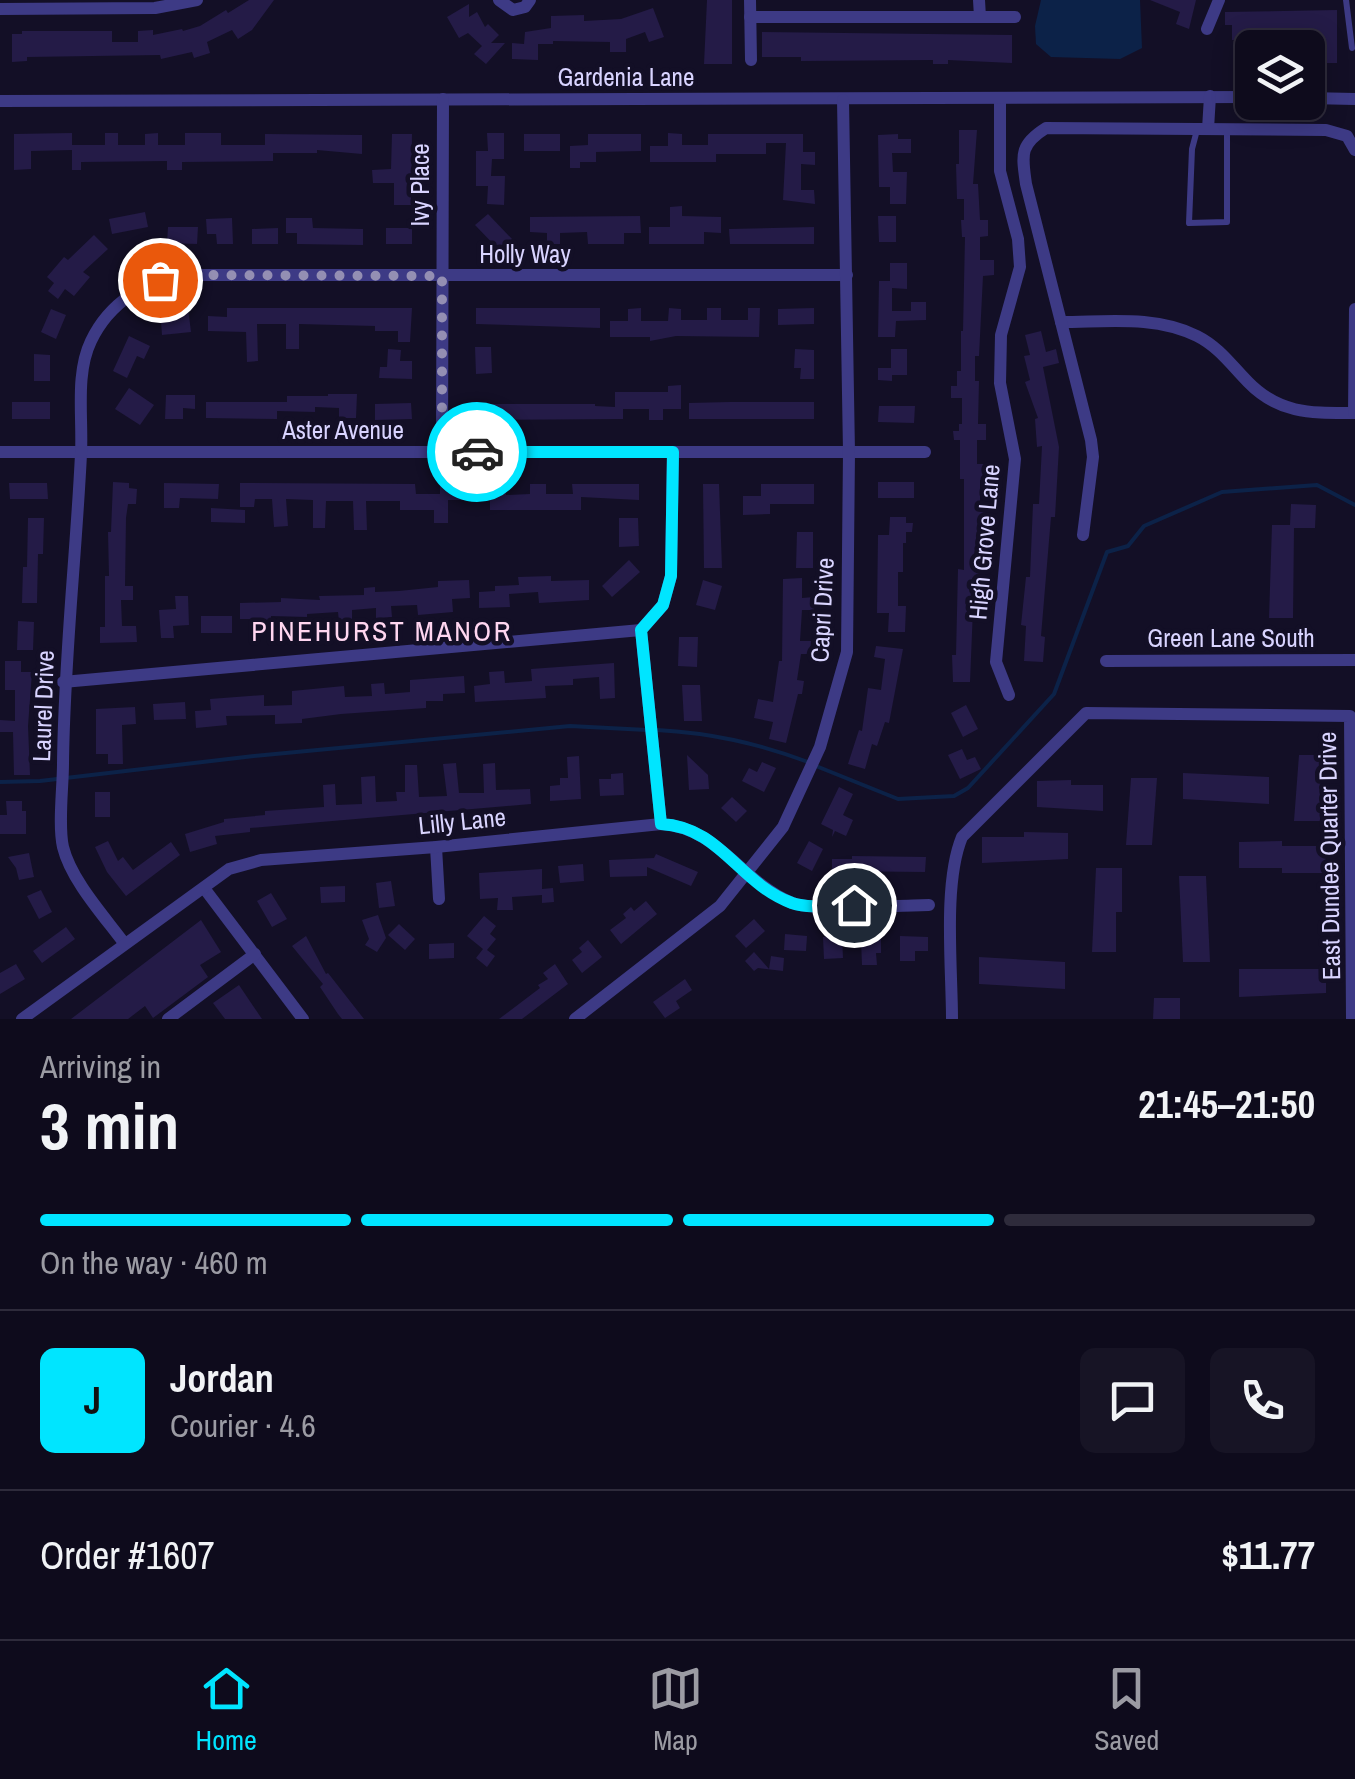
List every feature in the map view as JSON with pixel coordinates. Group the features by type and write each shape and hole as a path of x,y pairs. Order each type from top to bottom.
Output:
{"street":[{"path":"0,9 154,8 197,0"},
{"path":"499,0 514,10 525,7 530,0"},
{"path":"750,0 751,60"},
{"path":"979,0 980,17"},
{"path":"1207,30 1220,0"},
{"path":"750,17 1014,17"},
{"path":"1203,129 1210,96"},
{"name":"Gardenia Lane","path":"0,101 1235,97"},
{"name":"Ivy Place","path":"442,452 443,98"},
{"name":"High Grove Lane","path":"1000,98 1000,172 1018,240 1020,266 1001,335 1000,383 1015,460 996,662 1009,695"},
{"path":"1325,98 1355,99"},
{"name":"Capri Drive","path":"575,1019 720,906 783,826 820,747 847,652 849,452 843,100"},
{"path":"1083,535 1093,458 1091,440 1026,184 1022,152 1031,137 1046,128 1326,130 1347,136 1355,150"},
{"name":"Holly Way","path":"82,452 86,351 112,310 144,286 186,275 847,275"},
{"path":"1061,322 1157,322 1198,336 1229,360 1250,385 1272,400 1301,413 1355,413 1355,310"},
{"name":"Aster Avenue","path":"0,452 925,452"},
{"name":"Laurel Drive","path":"82,452 64,682 63,847 87,895 124,942"},
{"path":"64,682 641,630 663,605 671,576 673,452"},
{"path":"641,630 661,824"},
{"name":"Green Lane South","path":"1106,661 1355,660"},
{"name":"East Dundee Quarter Drive","path":"952,1019 952,874 962,838 1086,713 1350,716 1352,1019"},
{"name":"Lilly Lane","path":"22,1019 38,1015 124,942 229,868 261,860 681,825 703,834 746,874 794,904 929,904"},
{"path":"436,847 439,898"},
{"path":"204,888 304,1019"},
{"path":"168,1019 255,954"}],"lane":[{"path":"1346,0 1352,48"},
{"path":"1203,129 1192,149 1189,223 1227,222 1227,129"},
{"path":"134,264 144,286"}],"water":[{"path":"1041,0 1140,0 1142,48 1120,59 1051,57 1036,44 1035,26"}],"building":[{"path":"249,0 274,0 252,30 238,39 232,30 207,42 210,53 194,58 192,52 161,59 160,55 27,57 27,61 12,62 12,34 22,31 112,31 112,42 138,42 138,31 153,30 153,35 183,31"},
{"path":"707,0 732,0 732,64 704,64"},
{"path":"1150,0 1196,0 1189,29 1176,24 1180,12"},
{"path":"469,4 469,17 477,12 485,27 488,24 499,35 491,43 505,43 486,64 474,54 482,46 468,33 459,38 447,17"},
{"path":"653,8 664,37 649,42 645,32 626,39 626,52 610,52 610,42 553,41 538,44 538,60 512,59 512,43 524,44 525,32 551,28 551,16 584,15 584,21 621,19"},
{"path":"1337,10 1337,63 1325,63 1325,30 1235,30 1232,40 1232,25 1225,25 1225,12"},
{"path":"762,32 1012,35 1012,63 801,61 801,57 762,57"},
{"path":"959,130 977,130 973,184 978,184 980,220 988,220 988,236 980,237 980,260 994,260 994,275 983,276 979,356 975,356 978,424 986,424 986,440 977,440 977,464 990,464 990,480 980,480 980,510 986,510 980,584 974,584 970,682 953,682 952,655 956,655 958,569 964,570 964,479 960,479 960,440 954,440 953,431 959,431 962,424 962,398 951,398 951,386 957,386 957,371 961,371 963,331 965,237 961,220 964,199 957,199"},
{"path":"72,133 72,145 105,145 105,133 118,133 118,145 145,145 145,134 158,133 158,145 185,145 185,133 221,133 221,145 265,145 265,134 362,135 362,154 317,150 273,153 273,161 182,162 182,170 167,170 167,161 81,162 81,170 72,170 72,150 31,151 31,169 14,170 14,134"},
{"path":"487,133 504,133 504,159 492,159 491,176 505,176 504,205 487,204 488,186 476,186 476,151 488,151"},
{"path":"668,133 682,134 682,145 708,145 708,134 803,134 803,152 815,152 815,165 801,164 801,190 814,190 815,204 783,200 786,143 766,143 766,154 716,154 716,162 650,162 650,146 668,146"},
{"path":"392,134 412,134 411,205 394,205 394,183 373,183 372,170 391,169"},
{"path":"524,134 560,134 560,151 524,151"},
{"path":"588,134 641,134 641,151 596,152 596,162 580,162 580,168 570,168 570,146 588,145"},
{"path":"898,134 898,139 911,139 911,153 892,153 893,172 907,172 906,204 890,204 890,187 879,187 878,135"},
{"path":"682,206 682,216 721,217 721,233 704,232 704,244 649,244 649,227 670,227 670,207"},
{"path":"145,212 148,227 112,234 109,219"},
{"path":"488,214 512,239 499,250 475,225"},
{"path":"640,216 641,233 624,233 624,244 588,244 587,232 560,233 560,244 547,244 547,233 530,232 530,217"},
{"path":"878,216 896,216 896,242 879,242"},
{"path":"232,218 233,244 217,244 216,234 207,234 206,219"},
{"path":"286,218 312,218 313,228 363,229 363,245 297,244 297,233 286,233"},
{"path":"168,227 198,227 197,244 167,243"},
{"path":"814,227 814,244 730,244 729,229"},
{"path":"278,228 278,244 252,244 252,229"},
{"path":"386,228 412,228 412,244 386,244"},
{"path":"94,235 108,249 83,272 90,277 74,296 65,289 58,299 48,291 54,283 47,277 64,257 68,260"},
{"path":"890,263 907,263 907,289 892,288 892,311 911,311 911,302 926,302 926,320 896,321 895,337 878,337 879,281 890,281"},
{"path":"188,308 191,332 162,335 161,322 172,321 171,310"},
{"path":"227,308 412,308 410,342 398,342 398,331 375,331 375,326 299,324 299,349 286,349 286,324 257,324 258,361 247,362 246,332 208,331 208,316 227,317"},
{"path":"476,308 600,308 600,328 476,324"},
{"path":"641,308 641,321 668,321 669,308 681,309 681,320 707,320 707,308 721,308 721,320 748,320 748,308 760,308 759,337 676,336 650,341 650,337 610,337 610,321 628,321 628,309"},
{"path":"814,308 814,324 778,325 778,309"},
{"path":"51,309 66,315 56,339 41,332"},
{"path":"1041,331 1046,352 1056,349 1059,363 1043,367 1059,447 1041,636 1045,637 1043,662 1024,661 1026,626 1021,625 1026,577 1030,577 1033,504 1039,504 1042,446 1037,447 1038,418 1025,382 1030,380 1024,356 1030,355 1025,335"},
{"path":"129,336 150,346 144,359 137,356 127,378 113,371"},
{"path":"475,347 491,347 492,373 476,374"},
{"path":"388,349 401,350 400,361 412,361 412,379 379,378 380,367 387,367"},
{"path":"795,349 814,350 814,379 800,379 801,368 794,368"},
{"path":"891,349 907,349 907,375 892,375 892,381 878,380 878,368 891,368"},
{"path":"34,354 50,355 50,381 34,381"},
{"path":"681,385 681,409 663,409 663,420 649,420 649,409 623,409 623,419 476,420 476,404 615,407 615,392 668,392 668,386"},
{"path":"129,388 154,405 140,425 115,409"},
{"path":"357,394 356,418 339,418 339,408 315,407 315,412 277,411 277,419 206,418 206,402 287,402 287,396"},
{"path":"166,395 195,395 195,409 183,408 183,419 165,419"},
{"path":"12,402 50,402 50,419 12,419"},
{"path":"814,402 814,419 689,419 689,403"},
{"path":"411,403 412,419 375,420 375,404"},
{"path":"879,406 915,406 914,423 878,422"},
{"path":"113,482 129,483 129,488 137,489 136,504 128,504 126,518 125,586 133,586 133,600 121,600 122,626 136,626 137,642 100,643 100,627 105,627"},
{"path":"878,482 914,482 914,498 878,498"},
{"path":"9,483 47,483 48,499 10,499"},
{"path":"164,483 219,484 218,499 180,498 179,508 164,508"},
{"path":"240,483 415,484 416,494 440,494 440,483 466,484 465,500 448,500 448,523 434,523 434,510 400,510 400,501 366,501 367,530 354,530 353,501 326,501 325,528 313,528 313,500 286,499 288,526 274,527 272,499 255,499 254,507 240,507"},
{"path":"490,484 506,484 506,495 530,494 530,484 546,484 546,494 573,494 572,484 639,484 639,500 581,497 581,510 490,510"},
{"path":"703,484 719,484 722,568 704,568"},
{"path":"761,484 814,484 814,504 770,504 770,514 743,515 743,496 761,496"},
{"path":"1291,504 1316,505 1315,528 1294,528 1293,618 1269,618 1272,525 1290,525"},
{"path":"211,508 245,510 245,523 211,522"},
{"path":"890,517 906,517 906,523 913,523 912,532 906,532 903,543 903,572 898,572 898,606 906,606 905,632 888,632 889,613 877,613 878,535 889,535"},
{"path":"28,518 44,518 43,554 38,554 37,603 22,603"},
{"path":"619,518 638,518 639,546 619,547"},
{"path":"797,532 813,532 813,568 796,568"},
{"path":"629,560 640,572 612,597 602,586"},
{"path":"551,576 551,581 589,580 589,600 539,603 538,592 509,594 510,607 479,608 479,592 495,591 495,586 519,585 518,577"},
{"path":"802,578 802,598 814,597 814,610 802,610 800,641 811,641 810,654 801,654 797,680 804,681 802,694 798,694 786,743 769,739 773,722 754,718 758,699 773,702 782,661 783,579"},
{"path":"469,580 470,598 452,599 453,612 418,615 417,605 391,606 392,617 376,618 376,608 352,610 352,621 339,622 338,612 307,617 271,616 271,629 257,629 257,619 240,619 240,603 281,602 281,598 320,600 319,596 364,595 364,588 375,587 375,592 399,591 438,587 438,581"},
{"path":"703,580 722,586 715,610 696,605"},
{"path":"175,596 188,596 189,625 173,626 174,638 161,638 159,610 176,609"},
{"path":"201,616 232,616 232,633 201,633"},
{"path":"18,621 34,622 33,650 17,650"},
{"path":"679,637 698,637 697,667 678,666"},
{"path":"876,646 903,649 889,723 885,722 877,746 872,744 865,769 848,764 859,730 862,731 868,688 881,690 885,659 874,657"},
{"path":"5,661 21,661 21,672 32,672 30,775 14,775 13,732 0,732 0,720 15,721 15,690 5,690"},
{"path":"614,663 615,698 600,699 599,677 573,679 573,685 545,686 546,698 475,702 474,686 490,684 489,672 504,671 505,683 532,681 531,669"},
{"path":"464,676 465,693 443,694 443,701 426,701 426,708 341,714 302,719 302,723 275,724 275,715 226,716 227,725 196,728 195,711 211,710 210,699 264,695 264,706 292,705 292,691 344,686 345,697 372,696 371,684 384,683 385,694 410,692 410,680"},
{"path":"682,685 700,685 702,721 684,721"},
{"path":"185,702 186,719 154,720 153,704"},
{"path":"966,705 978,729 963,737 951,713"},
{"path":"135,707 136,724 122,725 123,764 108,764 108,754 96,754 96,709"},
{"path":"962,749 967,760 975,757 981,769 960,779 948,755"},
{"path":"687,755 708,775 709,789 689,790"},
{"path":"1299,755 1325,755 1320,821 1294,821"},
{"path":"579,756 581,799 550,801 550,786 560,785 560,778 568,778 567,757"},
{"path":"762,762 776,768 764,792 742,781 749,768 757,772"},
{"path":"456,763 459,793 484,793 483,764 495,763 496,790 530,789 531,804 250,828 250,832 215,836 217,844 190,852 185,834 224,819 265,815 265,811 324,807 323,785 335,784 336,805 362,804 361,777 375,776 376,802 397,801 396,792 405,792 405,765 417,765 419,797 447,796 443,764"},
{"path":"623,773 624,795 600,796 599,779"},
{"path":"1183,773 1269,777 1269,804 1183,799"},
{"path":"1131,778 1157,778 1152,845 1126,845"},
{"path":"1071,780 1071,785 1103,785 1103,811 1037,807 1037,781"},
{"path":"839,787 853,794 843,815 853,820 846,836 835,831 832,837 833,830 821,824"},
{"path":"95,792 110,792 110,817 95,817"},
{"path":"732,797 747,811 736,822 721,808"},
{"path":"6,801 22,801 26,834 0,834 0,815 7,815"},
{"path":"1024,832 1068,833 1068,859 982,863 982,837 1024,837"},
{"path":"108,841 118,861 123,857 133,870 171,842 180,855 126,896 107,872 95,847"},
{"path":"809,841 823,849 812,871 797,863"},
{"path":"1282,841 1282,846 1326,846 1326,873 1239,868 1239,842"},
{"path":"29,853 34,877 19,880 8,857"},
{"path":"656,854 698,872 691,886 647,867 647,876 610,877 609,860 654,858"},
{"path":"926,857 925,872 832,871 832,859"},
{"path":"583,864 584,881 560,883 558,866"},
{"path":"1096,868 1122,868 1122,912 1116,912 1116,952 1092,952"},
{"path":"542,869 542,889 553,888 554,902 542,903 542,895 512,897 513,910 497,910 498,898 480,899 479,873"},
{"path":"1179,876 1206,876 1210,962 1183,962"},
{"path":"391,881 395,906 379,908 376,883"},
{"path":"345,886 345,902 321,903 320,887"},
{"path":"41,890 52,912 39,919 27,896"},
{"path":"271,893 287,919 272,927 257,901"},
{"path":"646,901 657,914 621,944 610,930 626,918 623,914 631,907 634,911"},
{"path":"378,915 386,938 377,952 365,945 369,939 362,920"},
{"path":"484,916 496,926 490,934 496,939 487,950 495,956 487,967 476,958 483,949 467,936"},
{"path":"754,919 765,931 746,948 735,936"},
{"path":"201,920 221,952 200,965 208,977 153,1018 145,1006 128,1019 71,1019"},
{"path":"399,924 415,939 405,950 388,935"},
{"path":"66,927 75,939 42,963 33,951"},
{"path":"785,934 807,936 806,951 784,950"},
{"path":"306,936 326,974 364,1019 342,1019 338,1014 320,987 323,984 292,946"},
{"path":"842,936 843,958 824,959 823,937"},
{"path":"900,936 928,937 928,951 915,951 915,961 900,961"},
{"path":"881,939 877,965 862,965 861,940"},
{"path":"588,940 602,957 582,973 572,960"},
{"path":"454,943 454,958 429,959 429,944"},
{"path":"754,952 769,969 771,956 784,958 783,971 754,971 745,961"},
{"path":"979,957 1065,962 1065,989 979,984"},
{"path":"16,964 25,979 0,994 0,973"},
{"path":"555,964 568,984 522,1019 499,1019 540,988 538,985 548,979 543,973"},
{"path":"1239,969 1326,969 1326,993 1239,997"},
{"path":"685,979 692,990 676,1001 680,1008 665,1018 653,1002"},
{"path":"239,985 262,1019 225,1019 213,1003"},
{"path":"1154,998 1180,998 1180,1019 1153,1019"}],"waterway":[{"path":"816,766 898,799 954,796 968,788 1054,694 1107,552 1128,546 1144,526 1222,492 1317,485 1355,505"},
{"path":"0,782 570,726 647,730"},
{"path":"657,730 734,740 808,762"}],"way so far":[{"path":"160,280 186,275 442,276 442,452 477,452"}],"district":[{"name":"PINEHURST MANOR","path":"382,631"}],"route":[{"path":"477,452 673,452 671,576 663,605 641,630 661,824 681,825 703,834 746,874 794,904 854,905"}]}
